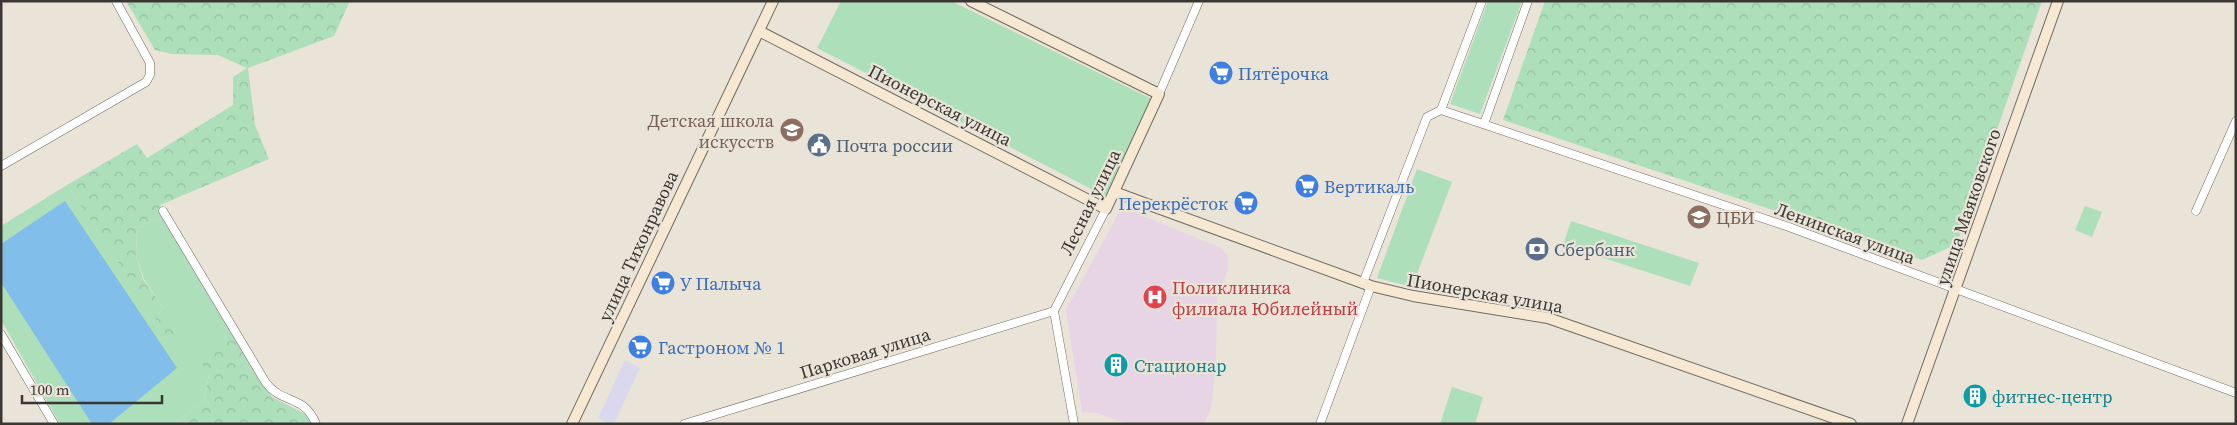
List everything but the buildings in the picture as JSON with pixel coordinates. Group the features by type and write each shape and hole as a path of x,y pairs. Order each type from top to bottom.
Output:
{"street":[{"path":"1,166 146,82 150,75 150,63 116,1"},
{"name":"улица Тихонравова","path":"572,424 773,1"},
{"path":"971,1 1159,94"},
{"name":"Лесная улица","path":"1054,311 1114,192 1199,1"},
{"path":"1320,424 1427,117 1441,110 1482,1"},
{"path":"1484,124 1528,1"},
{"name":"улица Маяковского","path":"1907,424 2058,1"},
{"name":"Пионерская улица","path":"759,31 1106,209"},
{"name":"Ленинская улица","path":"1441,110 1789,227 2236,393"},
{"path":"2196,211 2236,121"},
{"name":"Пионерская улица","path":"1114,192 1367,285 1413,296 1548,318 1851,424"},
{"path":"163,211 266,383 273,392 306,406 316,424"},
{"path":"1054,311 1074,424"},
{"name":"Парковая улица","path":"684,424 1054,311"},
{"path":"1,334 54,424"}],"shaded area":[{"path":"1122,207 1221,248 1228,256 1228,269 1217,299 1216,360 1211,408 1204,424 1127,424 1097,413 1082,412 1066,310"},
{"path":"625,360 640,368 614,424 609,424 598,418"}],"green space":[{"path":"126,1 350,1 334,36 248,68 255,125 269,159 160,205 165,217 137,228 136,255 143,279 180,332 169,339 67,185 137,144 147,158 233,105 233,77 247,68 218,55 171,54 155,50"},
{"path":"841,1 951,1 1152,99 1105,196 817,48"},
{"path":"1488,1 1522,1 1480,114 1450,104"},
{"path":"1545,1 2042,1 1957,244 1922,260 1503,120"},
{"path":"1417,169 1452,182 1412,287 1377,278"},
{"path":"67,185 169,338 179,332 144,279 136,255 137,228 165,217 234,336 209,374 204,401 174,424 60,424 1,320 1,226"},
{"path":"2085,206 2102,212 2092,237 2075,230"},
{"path":"1571,221 1699,263 1690,286 1563,245"},
{"path":"234,336 272,397 307,415 311,424 174,424 204,401 209,374 198,359"},
{"path":"1452,387 1483,397 1475,424 1440,424"}],"water":[{"path":"65,201 177,368 109,424 92,424 2,284 1,244"}],"place":[{"name":"Пятёрочка","path":"1221,73"},
{"name":"Детская школа искусств","path":"792,130"},
{"name":"Почта россии","path":"819,145"},
{"name":"Вертикаль","path":"1307,186"},
{"name":"Перекрёсток","path":"1246,203"},
{"name":"ЦБИ","path":"1699,217"},
{"name":"Сбербанк","path":"1537,249"},
{"name":"У Палыча","path":"663,283"},
{"name":"Поликлиника филиала Юбилейный","path":"1155,297"},
{"name":"Гастроном № 1","path":"640,347"},
{"name":"Стационар","path":"1116,365"},
{"name":"фитнес-центр","path":"1975,396"}]}
